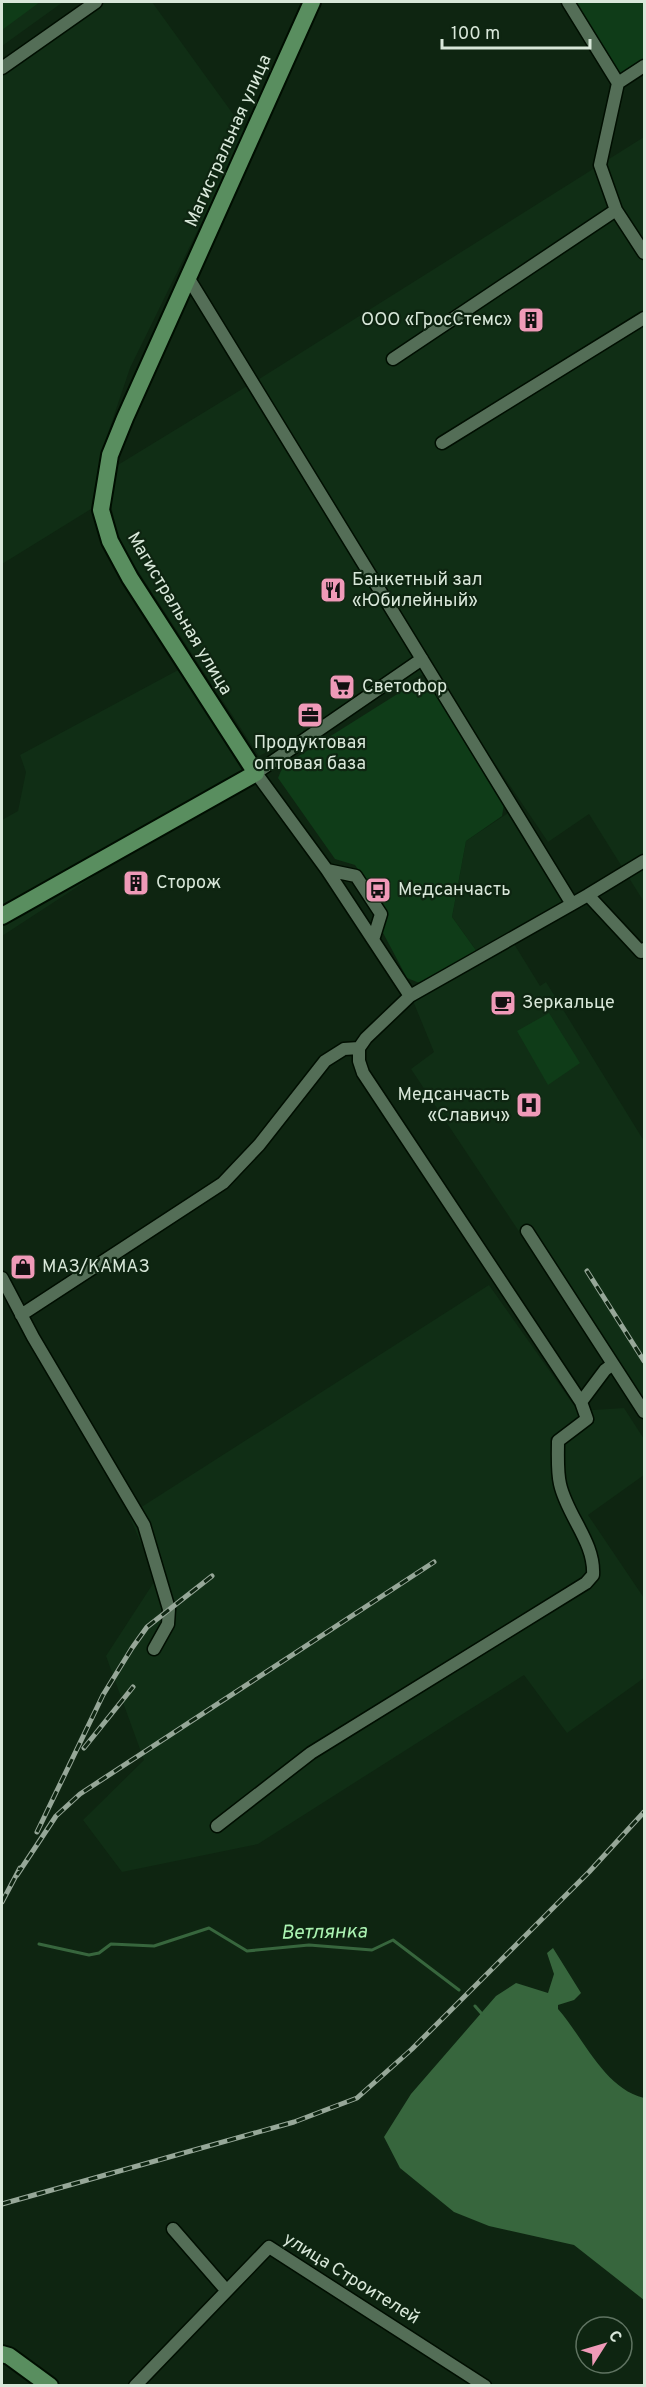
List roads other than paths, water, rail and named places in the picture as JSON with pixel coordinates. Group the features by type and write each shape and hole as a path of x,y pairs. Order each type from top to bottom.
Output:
{"main road":[{"name":"Магистральная улица","path":"256,773 130,578 110,541 101,510 110,455 312,2"},
{"path":"2,916 256,773"},
{"path":"2,2354 9,2356 50,2385"}],"street":[{"path":"2,68 96,2"},
{"path":"568,2 618,83 600,165 616,210 645,253"},
{"path":"618,83 645,66"},
{"path":"393,359 616,210"},
{"path":"189,279 572,904"},
{"path":"442,443 645,318"},
{"path":"410,996 327,870 256,773 422,659"},
{"path":"217,1826 311,1753 586,1583 593,1575 592,1554 568,1507 560,1483 558,1442 587,1419 581,1402 363,1073 359,1061 359,1048 366,1038 410,996 645,861"},
{"path":"327,870 356,876 381,914 373,940"},
{"path":"588,895 641,952 645,949"},
{"path":"21,1315 223,1183 259,1145 325,1061 344,1049 359,1048"},
{"path":"527,1231 645,1412"},
{"path":"2,1278 21,1315 144,1525 169,1609 168,1623 153,1649"},
{"path":"581,1402 605,1370 613,1365"},
{"path":"173,2229 226,2290"},
{"name":"улица Строителей","path":"135,2385 268,2247 485,2385"}],"waterway":[{"name":"Ветлянка","path":"39,1944 89,1955 99,1953 111,1944 154,1946 209,1928 247,1951 309,1945 372,1950 393,1940 459,1990"},
{"name":"Ветлянка","path":"475,2006 482,2014"}],"railway":[{"path":"587,1271 644,1361"},
{"path":"17,1875 56,1816 80,1794 434,1562"},
{"path":"37,1832 103,1695 132,1648 147,1627 212,1576"},
{"path":"84,1748 133,1687"},
{"path":"2,2204 294,2122 357,2098 412,2049 589,1872 644,1812"},
{"path":"2,1902 20,1868"}],"place":[{"name":"ООО «ГросСтемс»","path":"531,320"},
{"name":"Банкетный зал «Юбилейный»","path":"333,590"},
{"name":"Светофор","path":"342,687"},
{"name":"Продуктовая оптовая база","path":"310,715"},
{"name":"Сторож","path":"136,883"},
{"name":"Медсанчасть","path":"378,890"},
{"name":"Зеркальце","path":"503,1003"},
{"name":"Медсанчасть «Славич»","path":"529,1105"},
{"name":"МАЗ/КАМАЗ","path":"23,1267"}]}
